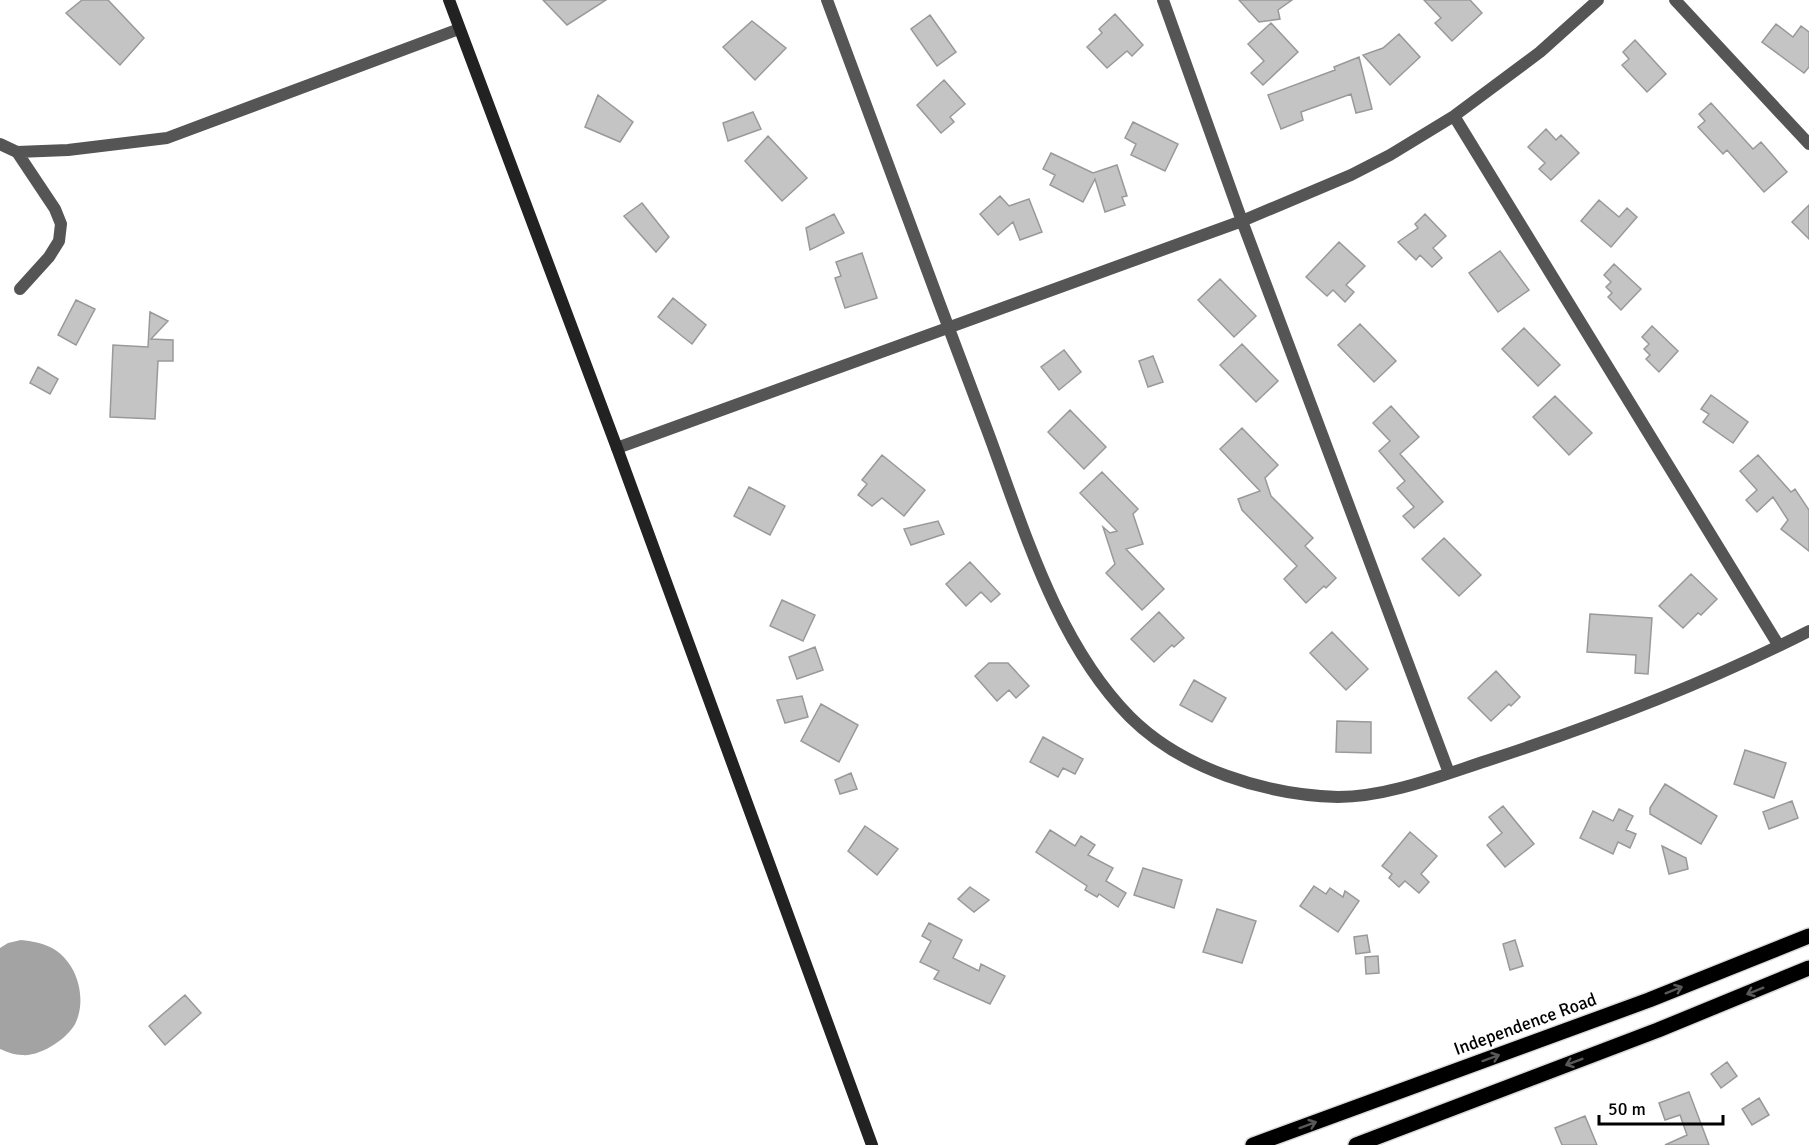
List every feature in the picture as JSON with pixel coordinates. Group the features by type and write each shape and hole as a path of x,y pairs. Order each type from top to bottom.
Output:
{"main road":[{"name":"Independence Road","path":"1253,1145 1649,1000 1809,936"},
{"path":"1356,1145 1658,1030 1809,968"}],"street":[{"path":"449,0 618,448 751,819 872,1145"},
{"path":"827,0 948,329 1050,593 1078,650 1104,687 1133,719 1166,744 1198,764 1236,779 1271,789 1340,797 1372,795 1449,773 1584,729 1704,681 1809,631"},
{"path":"1163,0 1242,221 1449,773"},
{"path":"618,448 1242,221 1351,175 1390,155 1454,116 1540,51 1598,0"},
{"path":"1675,0 1809,144"},
{"path":"0,144 17,152 68,150 166,138 459,29"},
{"path":"1454,116 1779,646"},
{"path":"17,152 55,209 61,224 59,241 49,257 20,289"}],"shaded area":[{"path":"21,940 44,945 61,954 73,971 80,991 79,1012 72,1028 61,1040 45,1050 29,1055 0,1049 0,948 8,943"}],"building":[{"path":"82,0 108,0 144,38 120,65 66,13"},
{"path":"543,0 606,0 567,25"},
{"path":"1239,0 1292,0 1278,10 1280,19 1259,22"},
{"path":"1424,0 1470,0 1482,13 1452,41 1435,23 1441,18"},
{"path":"1115,14 1143,45 1132,56 1127,51 1107,68 1087,47 1102,33 1099,29"},
{"path":"930,15 956,52 937,66 911,29"},
{"path":"752,21 786,48 755,80 723,47"},
{"path":"1271,23 1298,52 1263,85 1251,73 1264,61 1248,44"},
{"path":"1776,24 1793,37 1801,26 1809,32 1809,67 1804,73 1762,42"},
{"path":"1399,34 1420,57 1390,85 1363,55 1383,48"},
{"path":"1635,40 1666,74 1647,92 1622,65 1629,59 1623,52"},
{"path":"1359,57 1372,109 1356,113 1351,94 1301,112 1303,120 1281,129 1268,95 1335,70 1334,67"},
{"path":"944,80 965,104 950,117 954,122 941,133 917,105"},
{"path":"598,95 633,122 620,142 585,127"},
{"path":"1711,103 1753,149 1761,142 1787,172 1764,192 1727,150 1723,154 1698,127 1705,121 1699,114"},
{"path":"753,112 761,129 728,141 723,123"},
{"path":"1133,122 1178,144 1165,171 1131,155 1136,144 1125,138"},
{"path":"1546,129 1556,140 1561,135 1579,153 1551,180 1539,169 1545,163 1528,147"},
{"path":"768,136 807,178 782,201 745,161"},
{"path":"1051,153 1093,173 1117,165 1127,196 1122,197 1125,205 1105,212 1095,179 1083,202 1050,185 1055,175 1043,169"},
{"path":"1000,196 1009,206 1029,199 1042,232 1020,240 1013,222 998,235 980,214"},
{"path":"1599,200 1619,217 1627,208 1637,217 1611,247 1581,221"},
{"path":"642,203 669,237 656,252 624,216"},
{"path":"1809,205 1809,239 1792,222"},
{"path":"834,214 844,233 810,250 806,228"},
{"path":"1425,214 1446,236 1433,248 1442,258 1432,267 1420,255 1416,260 1398,242 1418,228 1415,224"},
{"path":"1339,242 1365,266 1346,285 1354,292 1345,302 1333,290 1327,296 1306,277"},
{"path":"1500,251 1529,290 1498,312 1469,273"},
{"path":"862,253 877,298 845,308 835,278 841,276 836,262"},
{"path":"1614,264 1641,289 1621,310 1608,297 1612,293 1606,287 1611,282 1604,275"},
{"path":"1220,279 1256,316 1234,337 1198,300"},
{"path":"673,298 706,325 692,344 658,317"},
{"path":"76,300 95,309 76,345 58,335"},
{"path":"150,312 168,321 151,339 173,340 173,361 158,361 155,419 110,417 113,345 148,347"},
{"path":"1360,324 1396,361 1374,382 1338,345"},
{"path":"1652,326 1678,351 1659,372 1646,359 1650,355 1644,349 1649,344 1642,337"},
{"path":"1524,328 1560,365 1538,386 1502,349"},
{"path":"1242,344 1278,381 1256,402 1220,365"},
{"path":"1064,350 1081,372 1059,390 1041,367"},
{"path":"1153,356 1163,382 1148,387 1139,361"},
{"path":"38,367 58,379 50,394 30,383"},
{"path":"1711,395 1748,422 1733,443 1703,422 1709,414 1701,409"},
{"path":"1555,396 1592,433 1569,455 1533,417"},
{"path":"1391,406 1419,437 1400,454 1443,502 1414,528 1403,516 1414,507 1397,488 1405,481 1379,451 1390,441 1373,423"},
{"path":"1070,410 1106,447 1084,469 1048,432"},
{"path":"1242,428 1278,465 1265,478 1271,496 1313,538 1305,546 1336,578 1306,603 1284,579 1297,566 1242,510 1238,499 1260,491 1220,449"},
{"path":"882,455 925,490 904,516 882,498 872,506 858,495 867,484 862,480"},
{"path":"1758,455 1791,492 1795,489 1809,510 1809,551 1781,529 1788,520 1773,497 1757,512 1746,500 1757,490 1740,471"},
{"path":"1102,472 1138,509 1133,514 1143,544 1126,549 1164,589 1142,610 1106,573 1115,564 1103,527 1110,533 1117,531 1080,493"},
{"path":"749,487 785,506 770,535 734,516"},
{"path":"938,521 944,534 911,545 904,529"},
{"path":"1444,538 1481,575 1459,596 1422,559"},
{"path":"970,562 1000,594 991,602 981,592 966,606 946,584"},
{"path":"1691,574 1717,599 1683,628 1659,606"},
{"path":"782,600 815,615 803,641 770,626"},
{"path":"1159,612 1184,638 1174,647 1172,645 1154,662 1131,639"},
{"path":"1590,614 1652,618 1648,674 1635,673 1636,655 1587,652"},
{"path":"1332,632 1368,669 1346,690 1310,653"},
{"path":"815,647 823,670 797,679 789,657"},
{"path":"989,663 1008,663 1029,686 1016,698 1009,690 997,701 975,676"},
{"path":"1496,671 1520,697 1491,721 1468,698"},
{"path":"1194,680 1226,698 1212,722 1180,705"},
{"path":"802,696 808,717 785,723 777,700"},
{"path":"821,704 858,725 839,762 801,741"},
{"path":"1337,721 1371,722 1371,753 1336,752"},
{"path":"1043,737 1083,759 1075,774 1063,768 1058,777 1030,762"},
{"path":"1745,750 1786,763 1774,798 1734,784"},
{"path":"851,773 857,789 840,794 835,780"},
{"path":"1665,784 1717,816 1701,844 1650,814 1650,808"},
{"path":"1792,801 1798,818 1769,829 1763,812"},
{"path":"1503,806 1534,844 1505,867 1487,845 1502,833 1489,817"},
{"path":"1619,809 1633,816 1626,830 1636,834 1630,848 1618,842 1613,854 1580,838 1593,811 1613,821"},
{"path":"865,826 898,849 877,875 848,851"},
{"path":"1050,830 1075,846 1081,836 1095,845 1088,855 1113,868 1106,881 1126,893 1118,907 1099,894 1097,897 1085,890 1087,886 1036,852"},
{"path":"1410,832 1437,856 1421,874 1429,882 1419,893 1405,881 1399,887 1389,878 1392,874 1382,866"},
{"path":"1662,846 1686,858 1688,869 1669,874"},
{"path":"1143,868 1182,880 1174,908 1134,895"},
{"path":"1314,886 1326,894 1330,888 1343,897 1345,891 1359,901 1338,932 1300,906"},
{"path":"970,887 989,900 974,912 958,899"},
{"path":"1217,909 1256,921 1242,963 1203,952"},
{"path":"929,923 962,940 953,958 979,971 981,964 1005,976 990,1004 934,979 939,971 920,962 931,941 922,936"},
{"path":"1367,935 1370,952 1356,954 1354,937"},
{"path":"1515,940 1523,966 1510,970 1503,944"},
{"path":"1378,956 1379,973 1366,974 1365,957"},
{"path":"185,995 201,1013 165,1045 149,1026"},
{"path":"1727,1062 1737,1076 1721,1088 1711,1074"},
{"path":"1689,1092 1709,1145 1665,1145 1687,1135 1680,1115 1665,1120 1659,1103"},
{"path":"1759,1098 1769,1115 1752,1125 1742,1109"},
{"path":"1585,1116 1597,1145 1562,1145 1555,1128"}]}
